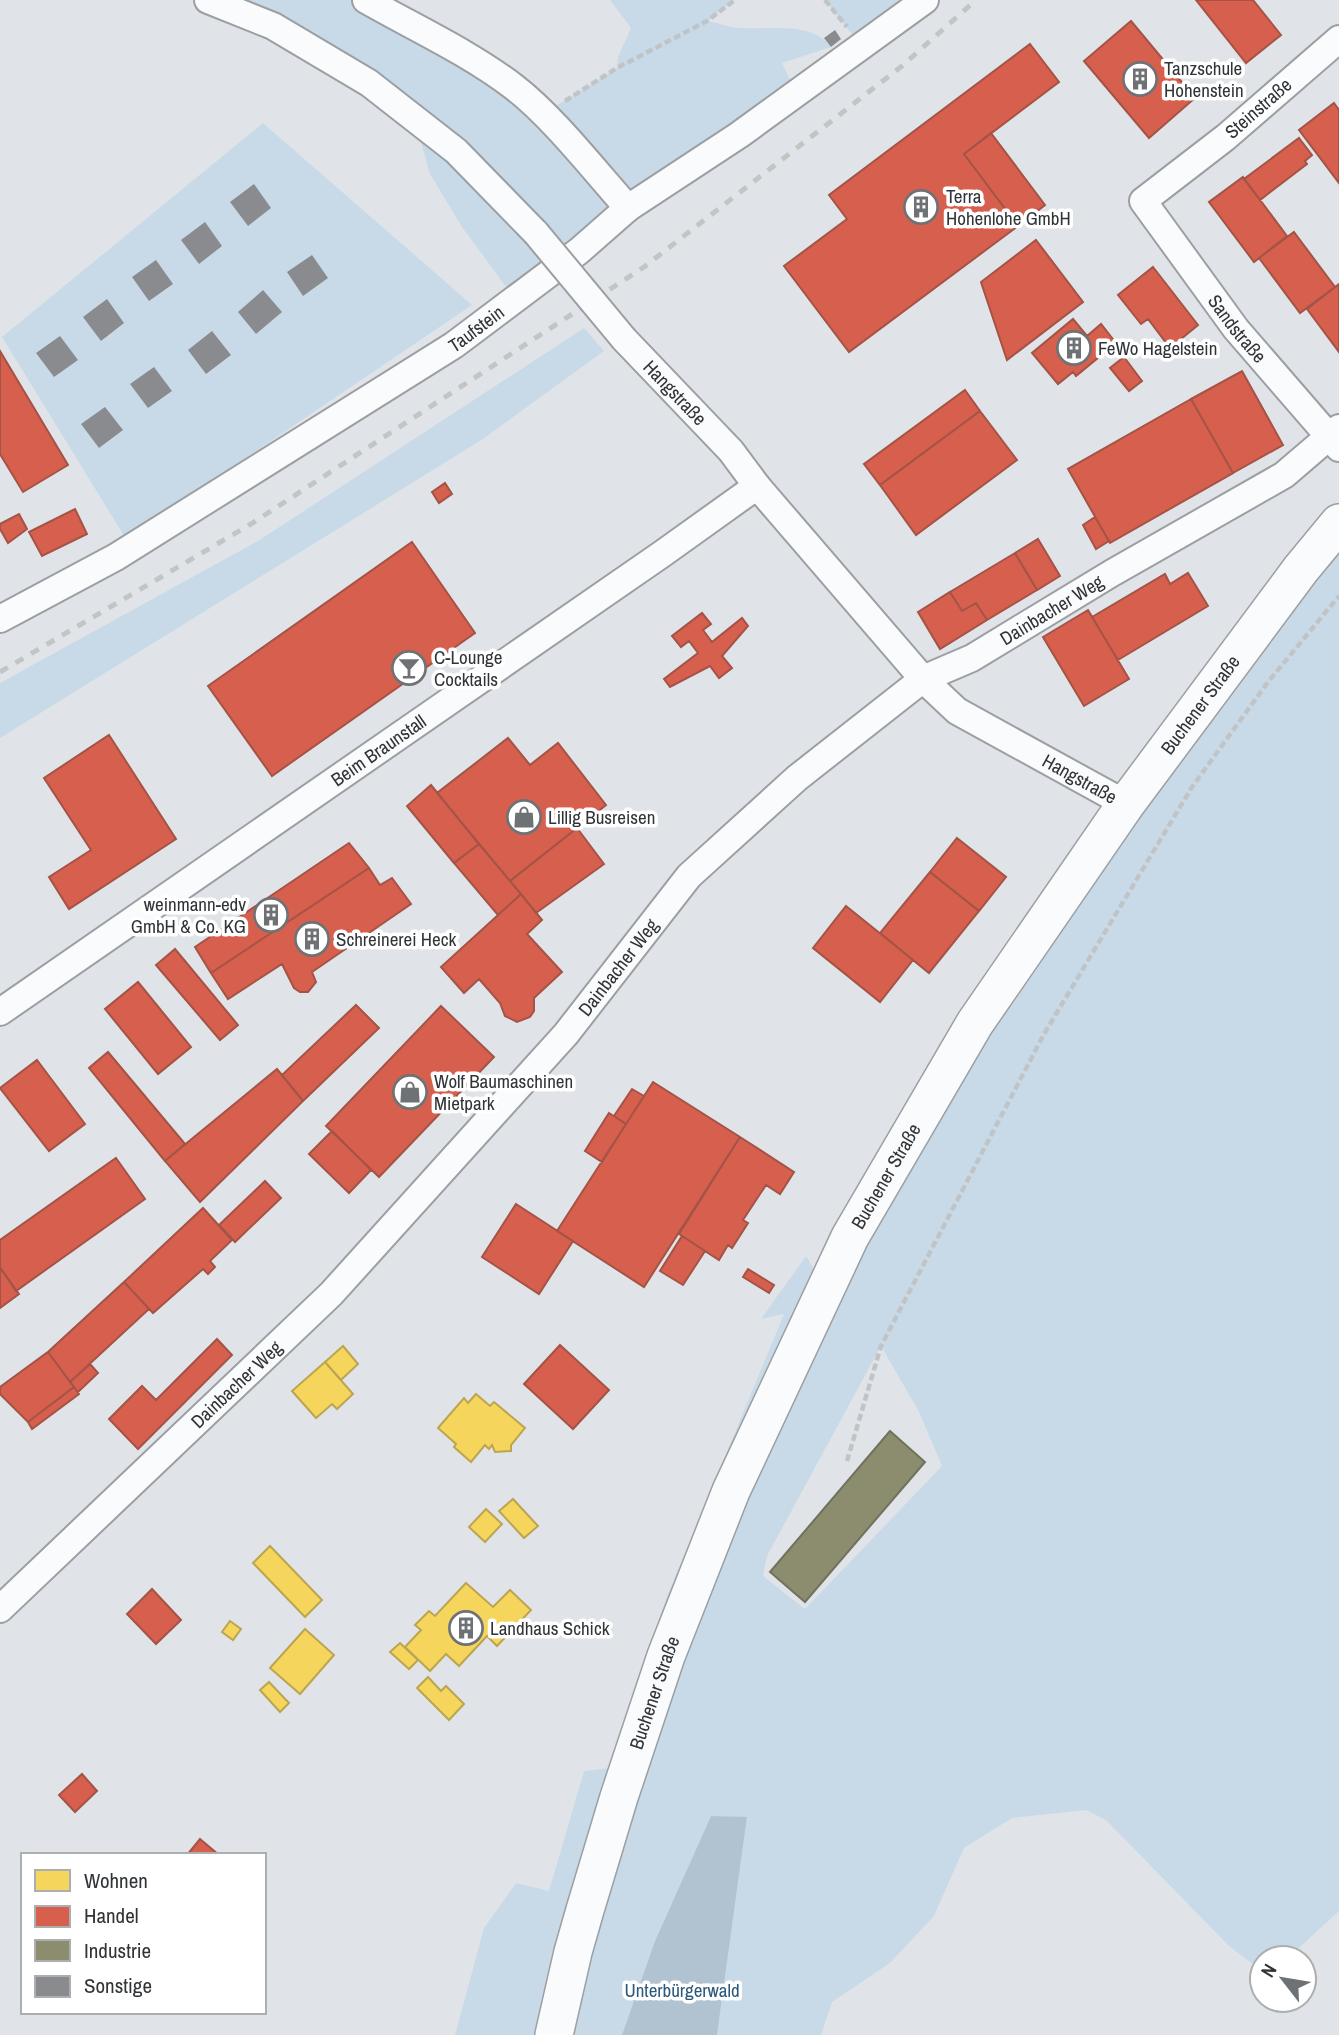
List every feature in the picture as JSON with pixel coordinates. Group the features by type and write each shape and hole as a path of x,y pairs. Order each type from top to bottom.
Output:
{"main road":[{"name":"Buchener Straße","path":"554,2035 585,1910 666,1656 730,1491 850,1237 975,1023 1126,804 1301,569 1339,523"}],"street":[{"name":"Hangstraße","path":"208,0 273,26 369,83 456,151 536,233 624,339 731,451 757,486 923,679 957,711 1126,804"},
{"path":"366,0 468,55 515,88 543,114 628,208"},
{"name":"Taufstein","path":"0,619 116,557 454,345 579,251 628,208 739,135 925,0"},
{"name":"Steinstraße","path":"1143,201 1226,137 1339,39"},
{"name":"Sandstraße","path":"1143,201 1236,329 1336,439"},
{"name":"Dainbacher Weg","path":"0,1609 331,1294 566,1034 689,876 797,778 923,679 972,658 1112,573 1284,475 1336,439"},
{"name":"Beim Braunstall","path":"0,1013 757,486"}],"path":[{"path":"543,114 617,68 707,21 735,0"},
{"path":"847,1461 881,1346 1044,1034 1192,787 1268,682 1339,596"}],"shaded area":[{"path":"208,0 366,0 543,114 617,68 618,57 631,28 610,0 735,0 708,21 737,28 802,30 813,33 831,47 782,63 797,94 515,299 462,227 430,174 414,118"},
{"path":"825,0 925,0 862,47"},
{"path":"263,123 472,305 126,539 2,337"},
{"path":"584,328 604,351 483,439 0,738 0,683 258,541"},
{"path":"1339,523 1339,1911 1303,1944 1248,1944 1248,1960 1229,1946 1106,1820 1086,1810 1012,1818 964,1848 934,1916 890,1963 832,2002 821,2035 717,2035 747,1818 711,1816 655,1941 622,2035 455,2035 484,1928 516,1883 549,1891 584,1771 610,1768 666,1599 784,1314 761,1319 806,1256 825,1288 850,1237","holes":["881,1346 919,1412 942,1466 805,1609 763,1576 767,1556"]}],"green space":[{"name":"Unterbürgerwald","path":"711,1816 747,1817 717,2035 622,2035 655,1941"}],"building: Wohnen":[{"path":"343,1346 358,1364 341,1380 325,1362"},
{"path":"325,1362 353,1394 337,1409 332,1404 316,1418 292,1391"},
{"path":"476,1394 490,1406 494,1402 525,1428 511,1445 511,1451 495,1452 492,1445 489,1449 485,1445 471,1462 438,1428 464,1398 468,1403"},
{"path":"513,1499 538,1526 524,1538 499,1511"},
{"path":"486,1509 502,1524 485,1542 469,1527"},
{"path":"270,1546 322,1600 305,1617 253,1563"},
{"name":"Landhaus Schick","path":"466,1583 493,1607 510,1590 531,1610 497,1646 487,1636 459,1666 446,1654 430,1671 405,1647 421,1630 415,1625 429,1611 435,1616"},
{"path":"230,1621 241,1629 233,1640 222,1632"},
{"path":"305,1629 334,1655 300,1694 270,1668"},
{"path":"400,1643 418,1660 409,1669 390,1652"},
{"path":"428,1677 441,1691 446,1686 464,1704 449,1720 417,1688"},
{"path":"269,1682 289,1703 280,1712 260,1690"}],"building: Handel":[{"path":"1196,0 1253,0 1281,35 1246,63"},
{"name":"Tanzschule Hohenstein","path":"1131,21 1195,98 1149,138 1084,61"},
{"name":"Terra Hohenlohe GmbH","path":"1030,44 1059,82 964,154 1018,226 849,352 784,266 847,219 829,195"},
{"path":"1334,103 1339,110 1339,183 1299,130"},
{"path":"991,133 1045,205 1018,226 964,154"},
{"path":"1299,138 1312,155 1305,161 1307,164 1260,200 1244,179"},
{"path":"1243,177 1287,236 1254,262 1209,202"},
{"path":"1294,232 1335,287 1300,313 1259,258"},
{"path":"1036,240 1083,302 1007,360 981,282"},
{"path":"1153,267 1198,325 1170,348 1148,319 1141,324 1118,295"},
{"path":"1339,284 1339,352 1307,309"},
{"name":"FeWo Hagelstein","path":"1073,319 1087,336 1101,324 1116,343 1076,376 1073,372 1058,384 1032,353"},
{"path":"0,351 68,465 23,492 0,454"},
{"path":"1124,357 1142,381 1129,391 1110,368"},
{"path":"1242,371 1283,445 1233,473 1191,399"},
{"path":"965,390 980,411 880,485 864,464"},
{"path":"1191,399 1233,473 1110,543 1068,469"},
{"path":"980,411 1017,460 916,535 880,485"},
{"path":"445,483 452,494 439,503 432,492"},
{"path":"75,509 87,534 42,556 29,532"},
{"path":"19,514 27,529 8,543 0,524"},
{"path":"1095,517 1109,541 1096,549 1083,525"},
{"path":"1038,539 1060,576 1037,590 1015,553"},
{"path":"412,542 475,633 272,776 208,686"},
{"path":"1015,553 1037,590 987,620 976,603 962,611 950,592"},
{"path":"1188,573 1208,606 1118,660 1092,617 1165,574 1170,584"},
{"path":"950,592 962,611 976,603 987,620 940,649 918,612"},
{"path":"1088,610 1129,679 1084,706 1043,637"},
{"path":"702,613 711,624 703,630 712,642 742,618 748,626 722,656 732,668 719,678 710,666 670,687 664,679 698,653 689,641 681,647 672,636"},
{"path":"109,735 176,839 69,909 49,877 91,850 44,778"},
{"name":"Lillig Busreisen","path":"508,738 530,765 558,743 606,805 510,881 437,793"},
{"path":"431,785 479,844 454,863 407,806"},
{"path":"577,828 604,864 536,913 510,881"},
{"path":"957,838 1006,877 979,911 930,872"},
{"name":"weinmann-edv GmbH & Co. KG","path":"349,843 369,868 211,973 195,947"},
{"path":"479,844 521,894 498,915 454,863"},
{"name":"Schreinerei Heck","path":"369,868 380,885 392,878 411,904 312,972 316,982 308,992 300,992 294,988 282,964 228,999 211,973"},
{"path":"930,872 979,911 929,973 880,933"},
{"path":"521,894 542,920 527,934 562,972 534,998 534,1011 530,1017 517,1022 505,1016 500,1003 479,979 464,993 441,967"},
{"path":"846,906 913,960 880,1002 813,948"},
{"path":"175,949 238,1025 220,1040 156,965"},
{"path":"138,982 191,1047 158,1074 105,1009"},
{"path":"356,1005 379,1028 303,1101 282,1075"},
{"name":"Wolf Baumaschinen Mietpark","path":"441,1006 494,1057 379,1177 326,1126"},
{"path":"108,1052 185,1144 165,1161 89,1068"},
{"path":"37,1060 85,1124 49,1151 0,1088"},
{"path":"277,1069 303,1101 200,1202 165,1161"},
{"path":"653,1082 740,1137 644,1287 557,1231"},
{"path":"632,1089 644,1096 626,1124 614,1116"},
{"path":"609,1113 626,1124 602,1162 585,1151"},
{"path":"332,1131 371,1170 349,1193 309,1154"},
{"path":"740,1137 794,1172 780,1194 766,1185 743,1220 748,1223 732,1248 728,1245 719,1260 679,1234"},
{"path":"116,1158 145,1199 16,1291 0,1267 0,1240"},
{"path":"265,1181 281,1198 235,1242 219,1225"},
{"path":"516,1204 573,1241 539,1294 482,1257"},
{"path":"203,1208 232,1240 210,1261 215,1267 208,1274 203,1269 153,1313 124,1282"},
{"path":"682,1236 705,1251 683,1285 660,1271"},
{"path":"748,1269 774,1285 769,1293 743,1277"},
{"path":"0,1270 19,1294 0,1308"},
{"path":"124,1282 149,1309 70,1382 48,1352"},
{"path":"217,1339 232,1355 138,1449 109,1419 142,1386 156,1400"},
{"path":"560,1345 609,1390 573,1429 524,1384"},
{"path":"48,1352 74,1387 28,1422 0,1394 0,1387"},
{"path":"90,1364 98,1373 78,1392 70,1382"},
{"path":"74,1387 79,1394 32,1429 28,1422"},
{"path":"152,1589 181,1620 156,1644 127,1614"},
{"path":"82,1774 97,1791 75,1812 59,1795"},
{"path":"200,1839 217,1853 189,1853"}],"building: Industrie":[{"path":"890,1431 925,1462 805,1602 770,1572"}],"building: Sonstige":[{"path":"835,30 841,39 831,47 824,38"},
{"path":"254,184 271,208 248,226 230,202"},
{"path":"205,222 222,246 199,264 181,240"},
{"path":"312,255 328,278 303,296 287,272"},
{"path":"156,260 173,284 149,301 132,277"},
{"path":"263,290 282,312 256,334 238,312"},
{"path":"107,299 124,323 101,341 83,317"},
{"path":"212,331 231,355 206,374 188,350"},
{"path":"60,336 78,360 54,377 36,353"},
{"path":"154,367 172,391 148,408 130,384"},
{"path":"105,407 123,430 99,448 81,424"}],"railway":[{"path":"0,672 251,524 644,267 902,66 976,0"}],"place":[{"name":"Tanzschule Hohenstein","path":"1140,79"},
{"name":"Terra Hohenlohe GmbH","path":"921,207"},
{"name":"FeWo Hagelstein","path":"1074,348"},
{"name":"C-Lounge Cocktails","path":"409,668"},
{"name":"Lillig Busreisen","path":"524,817"},
{"name":"weinmann-edv GmbH & Co. KG","path":"271,915"},
{"name":"Schreinerei Heck","path":"312,939"},
{"name":"Wolf Baumaschinen Mietpark","path":"410,1092"},
{"name":"Landhaus Schick","path":"466,1628"}]}
